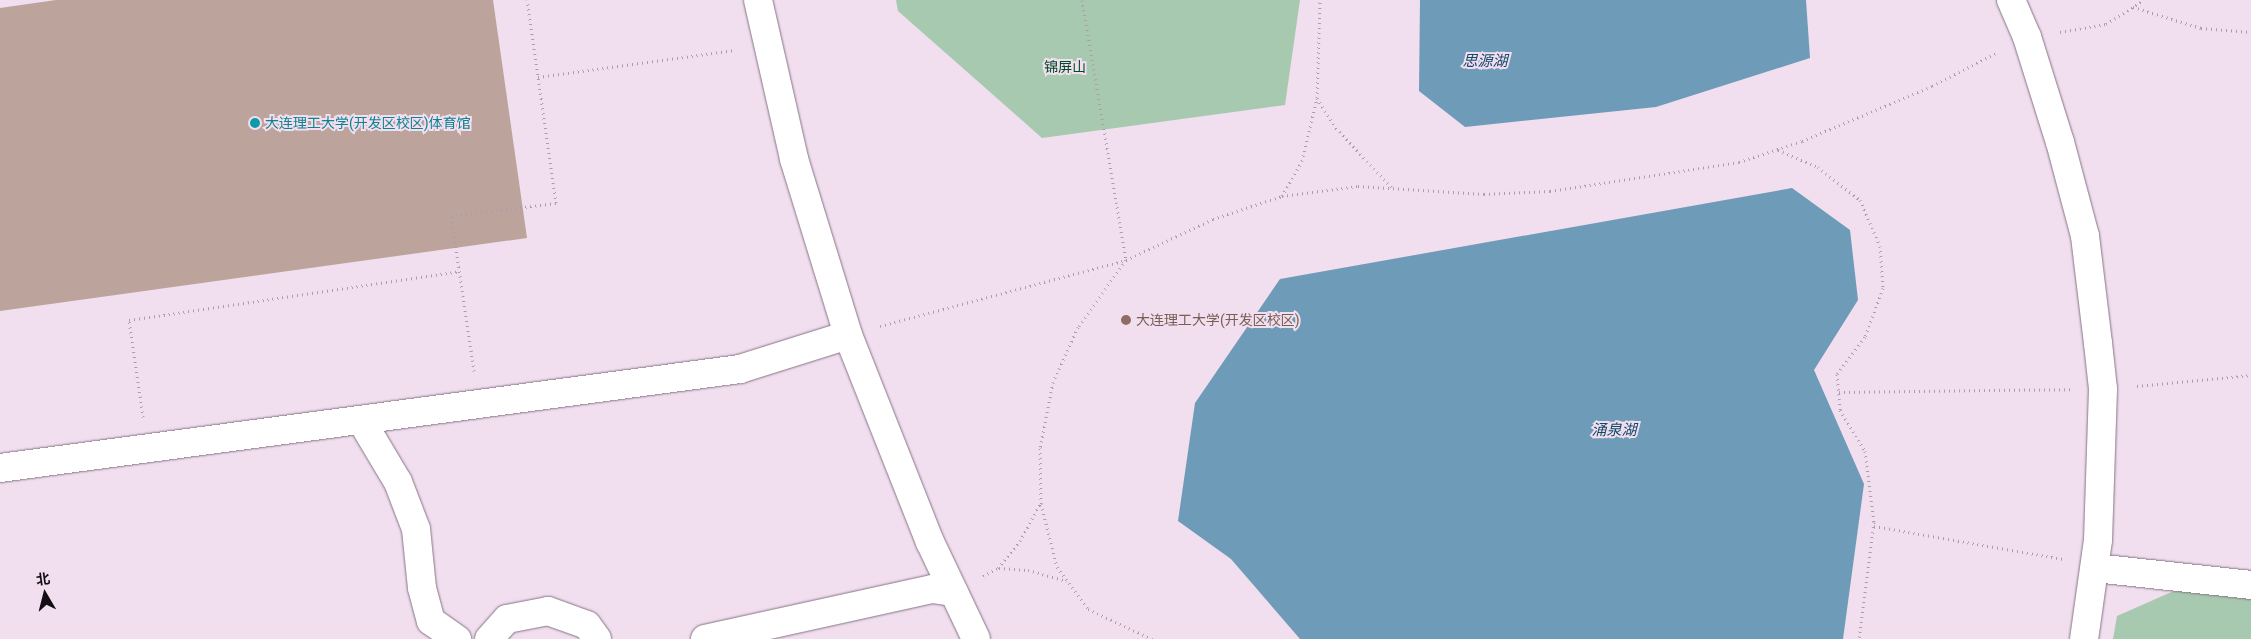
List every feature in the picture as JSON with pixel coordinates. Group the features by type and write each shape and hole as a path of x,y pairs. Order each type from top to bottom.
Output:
{"street":[{"path":"758,0 767,46 814,229 848,335 895,458 976,639"},
{"path":"2011,0 2027,37 2085,236 2103,389 2095,566 2084,639"},
{"path":"0,468 361,420 479,402 740,369 848,335"},
{"path":"361,420 398,482 416,529 422,588 431,621 457,639"},
{"path":"2095,566 2251,585"},
{"path":"705,639 932,589 954,592"},
{"path":"489,639 507,619 548,611 587,625 597,639"}],"path":[{"path":"479,402 451,216 556,202 527,0"},
{"path":"1082,0 1126,260 1078,327 1052,382 1040,448 1040,504 1057,567 1088,609 1152,639"},
{"path":"1282,196 1302,161 1317,98 1320,0"},
{"path":"848,335 1126,260 1213,219 1282,196 1358,186 1393,190 1484,194 1550,191 1660,176 1739,162 1778,150 1932,86 2027,37 2106,24 2144,0"},
{"path":"2133,7 2201,28 2251,32"},
{"path":"538,77 767,46"},
{"path":"1317,98 1336,128 1393,190"},
{"path":"1778,150 1818,167 1860,200 1880,246 1883,288 1865,337 1837,374 1840,410 1865,451 1874,526 1859,639"},
{"path":"148,448 129,320 459,270"},
{"path":"1839,392 2103,389 2251,376"},
{"path":"954,592 998,568 1020,540 1040,504"},
{"path":"1874,526 2095,566"},
{"path":"998,568 1028,570 1067,581"}],"green space":[{"name":"锦屏山","path":"896,0 1300,0 1285,105 1042,138 898,11"},
{"path":"2176,590 2251,598 2251,639 2113,639 2117,616"}],"water":[{"name":"思源湖","path":"1420,0 1806,0 1810,58 1656,107 1465,127 1419,91"},
{"name":"涌泉湖","path":"1792,188 1850,230 1858,300 1814,370 1864,484 1843,639 1300,639 1231,559 1178,521 1195,403 1280,279"}],"building":[{"name":"大连理工大学(开发区校区)体育馆","path":"56,0 493,0 527,238 0,311 0,8"}],"place":[{"name":"大连理工大学(开发区校区)体育馆","path":"255,123"},
{"name":"大连理工大学(开发区校区)","path":"1126,320"}]}
